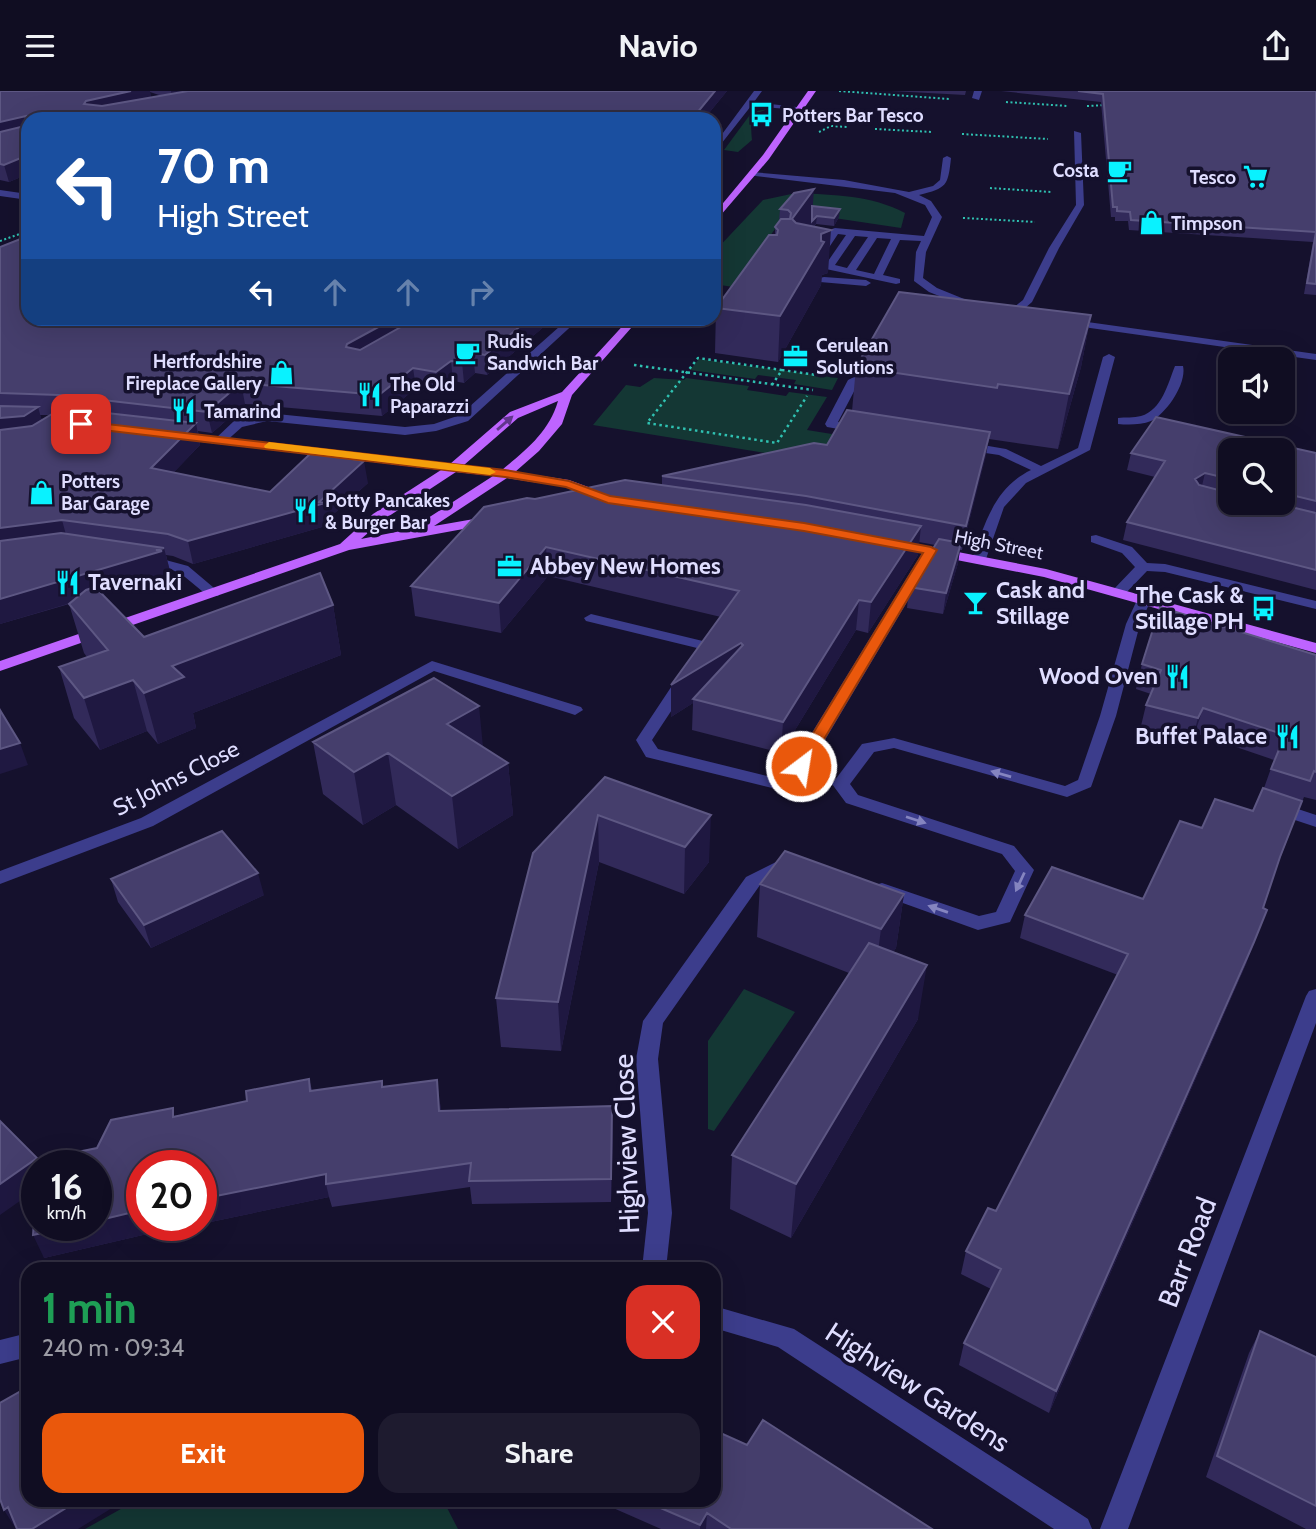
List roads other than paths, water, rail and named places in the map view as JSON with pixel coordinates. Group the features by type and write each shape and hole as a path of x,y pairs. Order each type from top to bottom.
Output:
{"main road":[{"path":"721,211 812,91"},
{"path":"415,533 505,474 535,448 558,421 566,394 628,326"},
{"path":"345,547 378,517 453,468 514,415 566,394"},
{"path":"158,433 505,474 569,484 614,500 585,504"},
{"path":"0,666 345,547 507,517"},
{"name":"High Street","path":"882,541 1046,573 1316,648"}],"street":[{"path":"721,141 758,91"},
{"path":"748,104 801,108"},
{"path":"1026,316 1007,313 1027,302 1080,205 1077,133"},
{"path":"751,175 911,194 936,188 944,181 947,158"},
{"path":"0,193 21,196"},
{"path":"911,194 928,203 937,216 921,252 918,279"},
{"path":"1,208 21,199"},
{"path":"819,229 928,239"},
{"path":"835,231 814,264 897,281"},
{"path":"829,267 852,233"},
{"path":"850,272 873,235"},
{"path":"878,277 897,236"},
{"path":"824,280 868,283 918,279 950,299 981,308"},
{"path":"1052,320 1316,357"},
{"path":"220,440 238,424 267,417 405,431 436,427 464,418 566,326"},
{"path":"979,559 998,506 1021,480 1084,450 1109,357"},
{"path":"1122,421 1145,419 1157,409 1178,381 1180,368"},
{"path":"854,380 831,424 871,430"},
{"path":"950,443 1002,452 1042,471"},
{"path":"1096,539 1128,550 1143,567 1165,568 1316,605"},
{"path":"591,618 706,646 644,740 652,753 788,787 931,550"},
{"path":"130,557 168,562 191,571 213,593"},
{"path":"1118,593 1143,567"},
{"path":"860,882 978,923 1003,917 1025,870 1008,850 852,799 841,784 869,748 894,743 1067,792 1085,782 1108,716 1133,624 1144,600"},
{"name":"St Johns Close","path":"0,878 147,822 432,666 575,711"},
{"path":"1261,803 1316,821"},
{"name":"Highview Close","path":"655,1262 660,1213 647,1059 653,1021 753,881 800,861"},
{"name":"Barr Road","path":"1114,1529 1316,996"},
{"name":"Highview Gardens","path":"721,1319 785,1337 1078,1529"},
{"path":"0,1352 21,1347"}],"place":[{"name":"Potters Bar Tesco","path":"762,115"},
{"name":"Costa","path":"1119,170"},
{"name":"Tesco","path":"1256,177"},
{"name":"Timpson","path":"1151,223"},
{"name":"Rudis Sandwich Bar","path":"467,352"},
{"name":"Cerulean Solutions","path":"796,356"},
{"name":"Hertfordshire Fireplace Gallery","path":"282,372"},
{"name":"The Old Paparazzi","path":"370,395"},
{"name":"Tamarind","path":"184,411"},
{"name":"Potters Bar Garage","path":"41,492"},
{"name":"Potty Pancakes & Burger Bar","path":"305,511"},
{"name":"Abbey New Homes","path":"510,566"},
{"name":"Tavernaki","path":"68,582"},
{"name":"Cask and Stillage","path":"976,603"},
{"name":"The Cask & Stillage PH","path":"1264,608"},
{"name":"Wood Oven","path":"1178,676"},
{"name":"Buffet Palace","path":"1287,736"}]}
